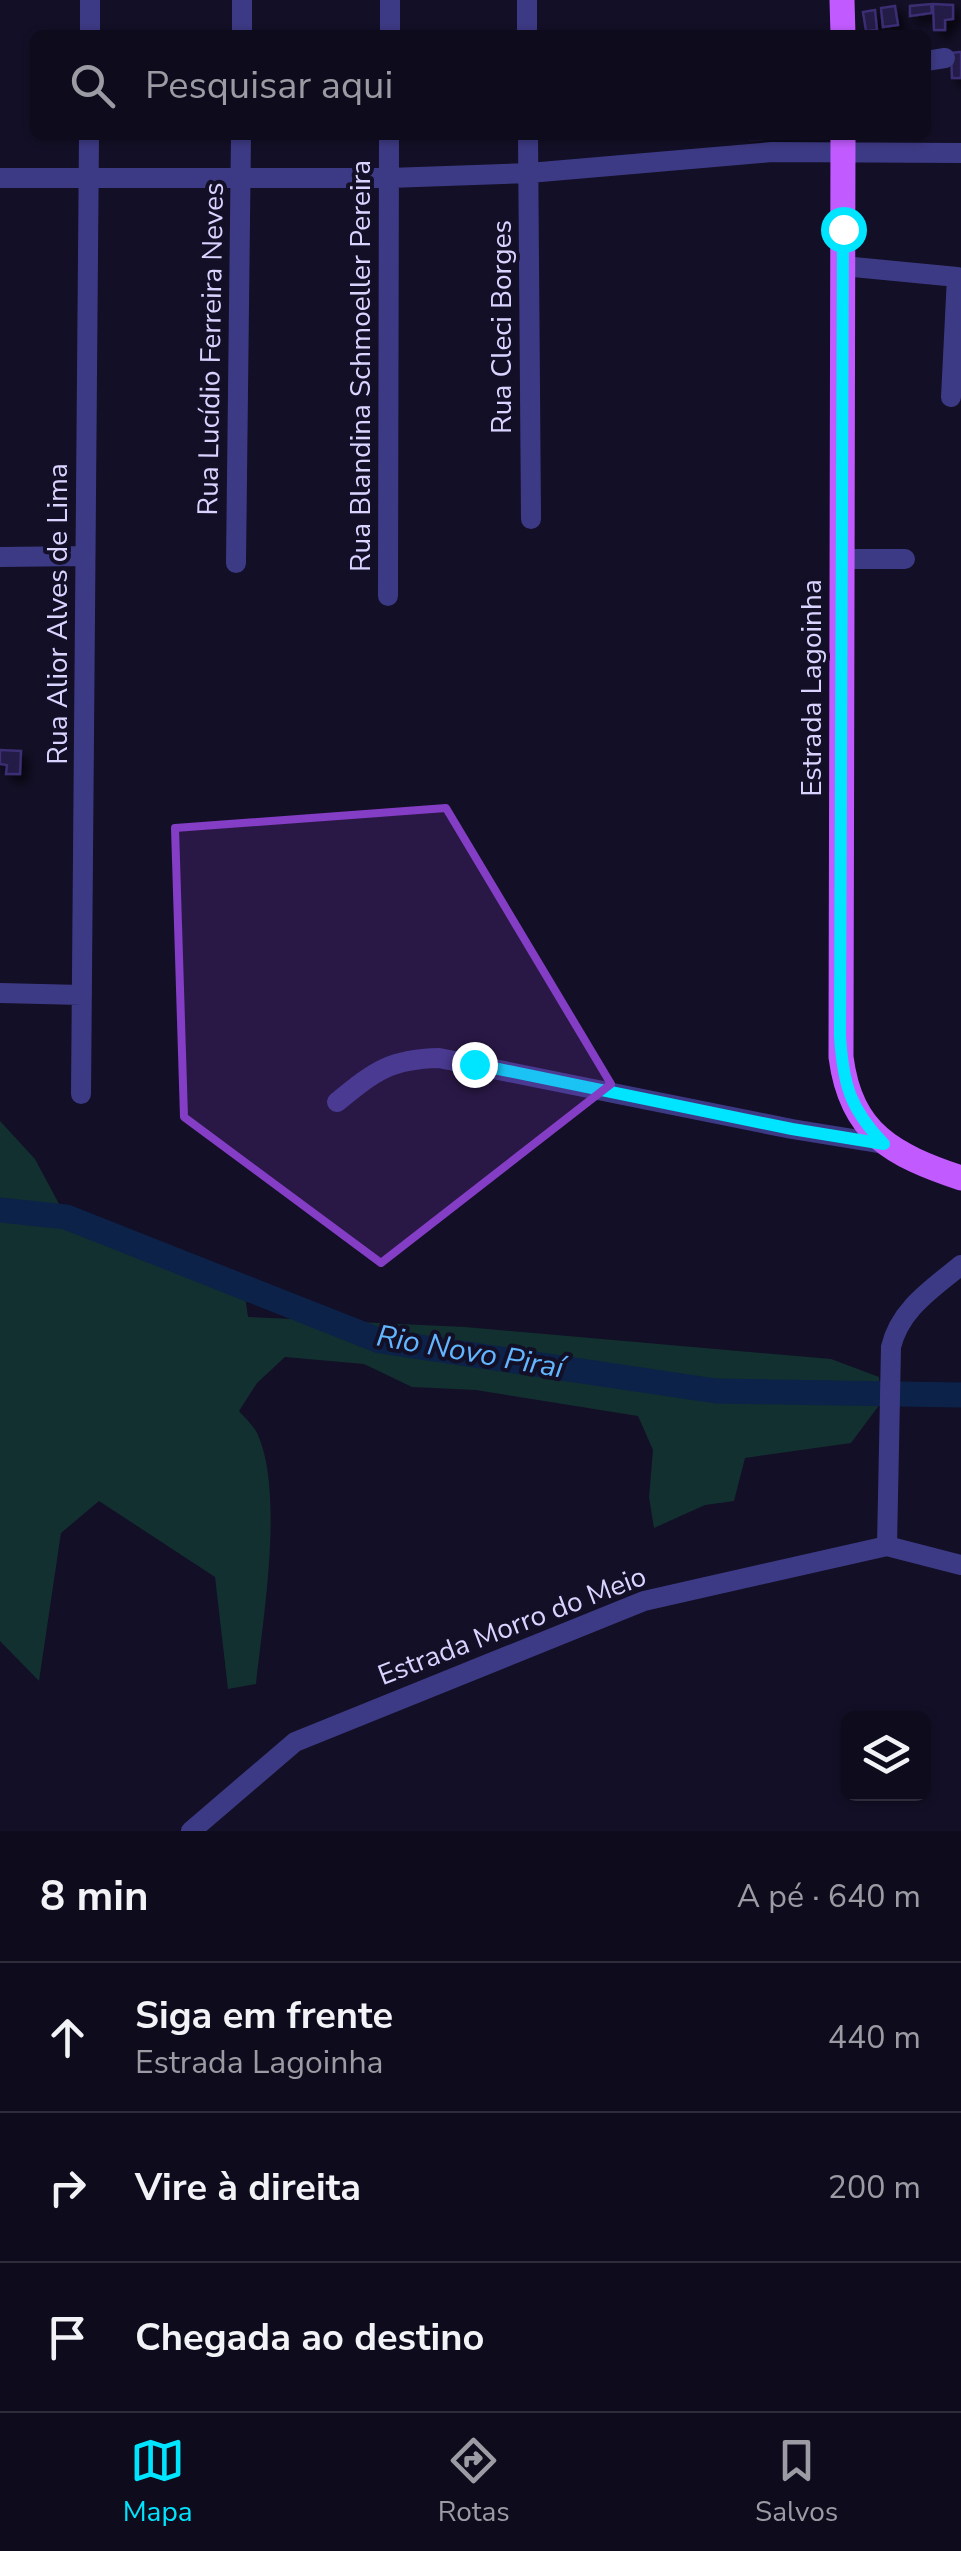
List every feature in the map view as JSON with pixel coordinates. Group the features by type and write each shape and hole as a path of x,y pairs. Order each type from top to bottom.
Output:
{"main road":[{"path":"842,0 843,30"},
{"name":"Estrada Lagoinha","path":"844,143 840,1046 848,1094 858,1115 884,1144 915,1162 961,1178"}],"street":[{"path":"90,0 90,30"},
{"path":"242,0 242,30"},
{"path":"390,0 390,30"},
{"path":"527,0 528,30"},
{"name":"Rua Alior Alves de Lima","path":"81,1094 89,140"},
{"name":"Rua Lucídio Ferreira Neves","path":"236,563 241,140"},
{"name":"Rua Blandina Schmoeller Pereira","path":"388,596 389,140"},
{"name":"Rua Cleci Borges","path":"528,140 531,519"},
{"path":"0,178 389,178 528,173 844,143 961,154"},
{"path":"843,266 957,278 958,324 951,397"},
{"path":"0,556 86,556"},
{"path":"842,560 905,559"},
{"path":"0,993 82,995"},
{"path":"337,1102 386,1064 412,1058 439,1058 884,1144"},
{"path":"961,1265 913,1305 902,1319 892,1347 887,1546 961,1565"},
{"name":"Estrada Morro do Meio","path":"191,1831 277,1754 319,1731 644,1601 887,1546"}],"highlighted area":[{"path":"446,808 611,1084 381,1263 184,1117 175,828"}],"green space":[{"path":"0,1121 35,1159 66,1217 244,1288 248,1317 465,1327 831,1359 879,1377 880,1404 851,1443 745,1458 734,1501 705,1505 654,1528 649,1497 653,1450 638,1416 476,1390 412,1387 364,1364 285,1357 257,1383 239,1411 258,1435 270,1490 267,1592 256,1684 228,1689 215,1577 99,1501 61,1533 39,1681 0,1641"}],"building":[{"path":"931,4 932,13 910,16 910,6"},
{"path":"933,4 953,5 953,19 945,20 945,30 934,30"},
{"path":"895,6 898,25 883,27 881,8"},
{"path":"875,10 877,30 866,30 863,12"},
{"path":"961,52 961,78 952,78 951,53"},
{"path":"0,750 21,751 20,774 6,774 7,765 0,764"}],"waterway":[{"name":"Rio Novo Piraí","path":"0,1210 66,1217 380,1341 716,1391 961,1395"}],"route":[{"path":"474,1064 832,1137 884,1144 858,1115 848,1094 840,1036 843,229"}]}
